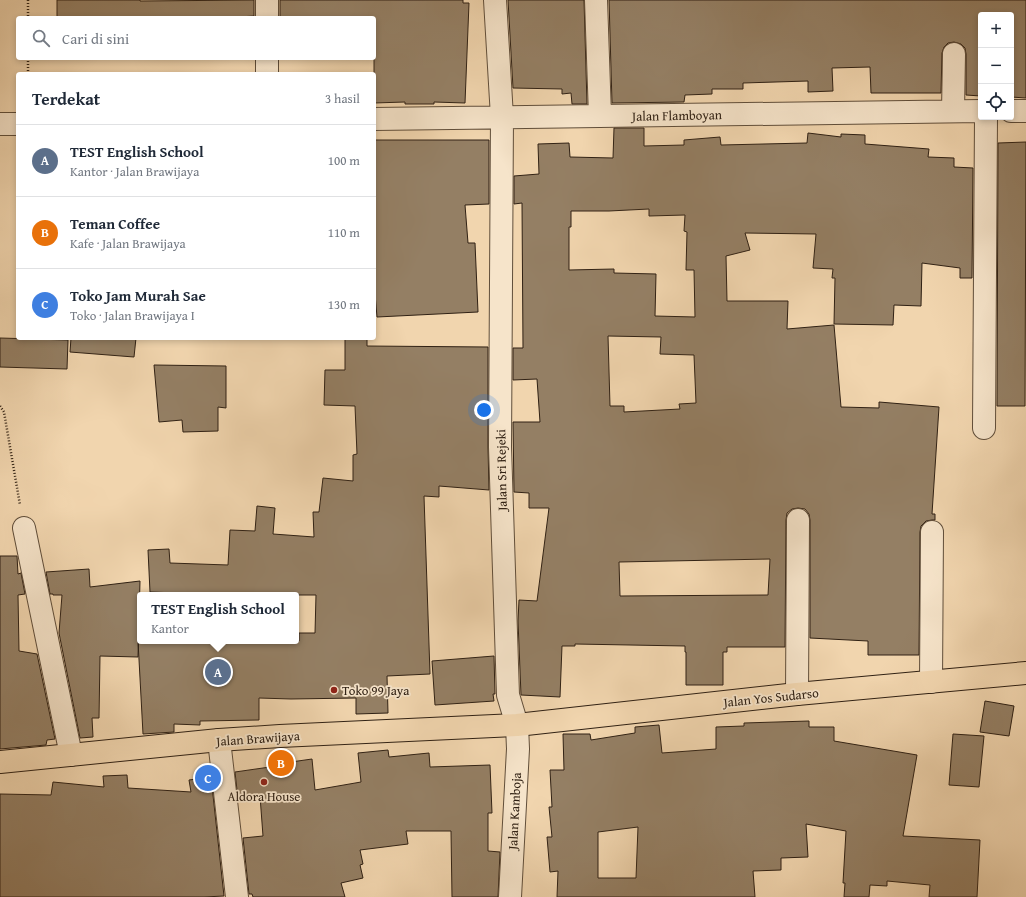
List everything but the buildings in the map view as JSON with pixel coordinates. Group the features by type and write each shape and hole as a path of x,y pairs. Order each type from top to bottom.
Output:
{"main road":[{"name":"Jalan Yos Sudarso","path":"516,725 797,694 1026,673"},
{"name":"Jalan Brawijaya","path":"0,762 219,740 516,725"}],"street":[{"path":"267,0 267,16"},
{"name":"Jalan Sri Rejeki","path":"495,0 502,117 500,447 508,695 516,725"},
{"path":"596,0 600,116"},
{"path":"953,111 954,54"},
{"path":"267,60 267,72"},
{"name":"Jalan Flamboyan","path":"376,119 978,111"},
{"path":"1014,111 1026,111"},
{"path":"984,428 986,120"},
{"path":"0,124 16,124"},
{"path":"797,694 798,520"},
{"path":"24,528 71,755"},
{"path":"931,682 932,532"},
{"name":"Jalan Kamboja","path":"510,897 518,749 516,725"},
{"path":"219,740 236,897"}],"path":[{"path":"28,0 28,16"},
{"path":"28,60 28,72"},
{"path":"0,406 4,412 24,528"}],"place":[{"name":"TEST English School","path":"218,672"},
{"name":"Toko 99 Jaya","path":"334,690"},
{"name":"Teman Coffee","path":"281,763"},
{"name":"Toko Jam Murah Sae","path":"208,778"},
{"name":"Aldora House","path":"264,782"}]}
